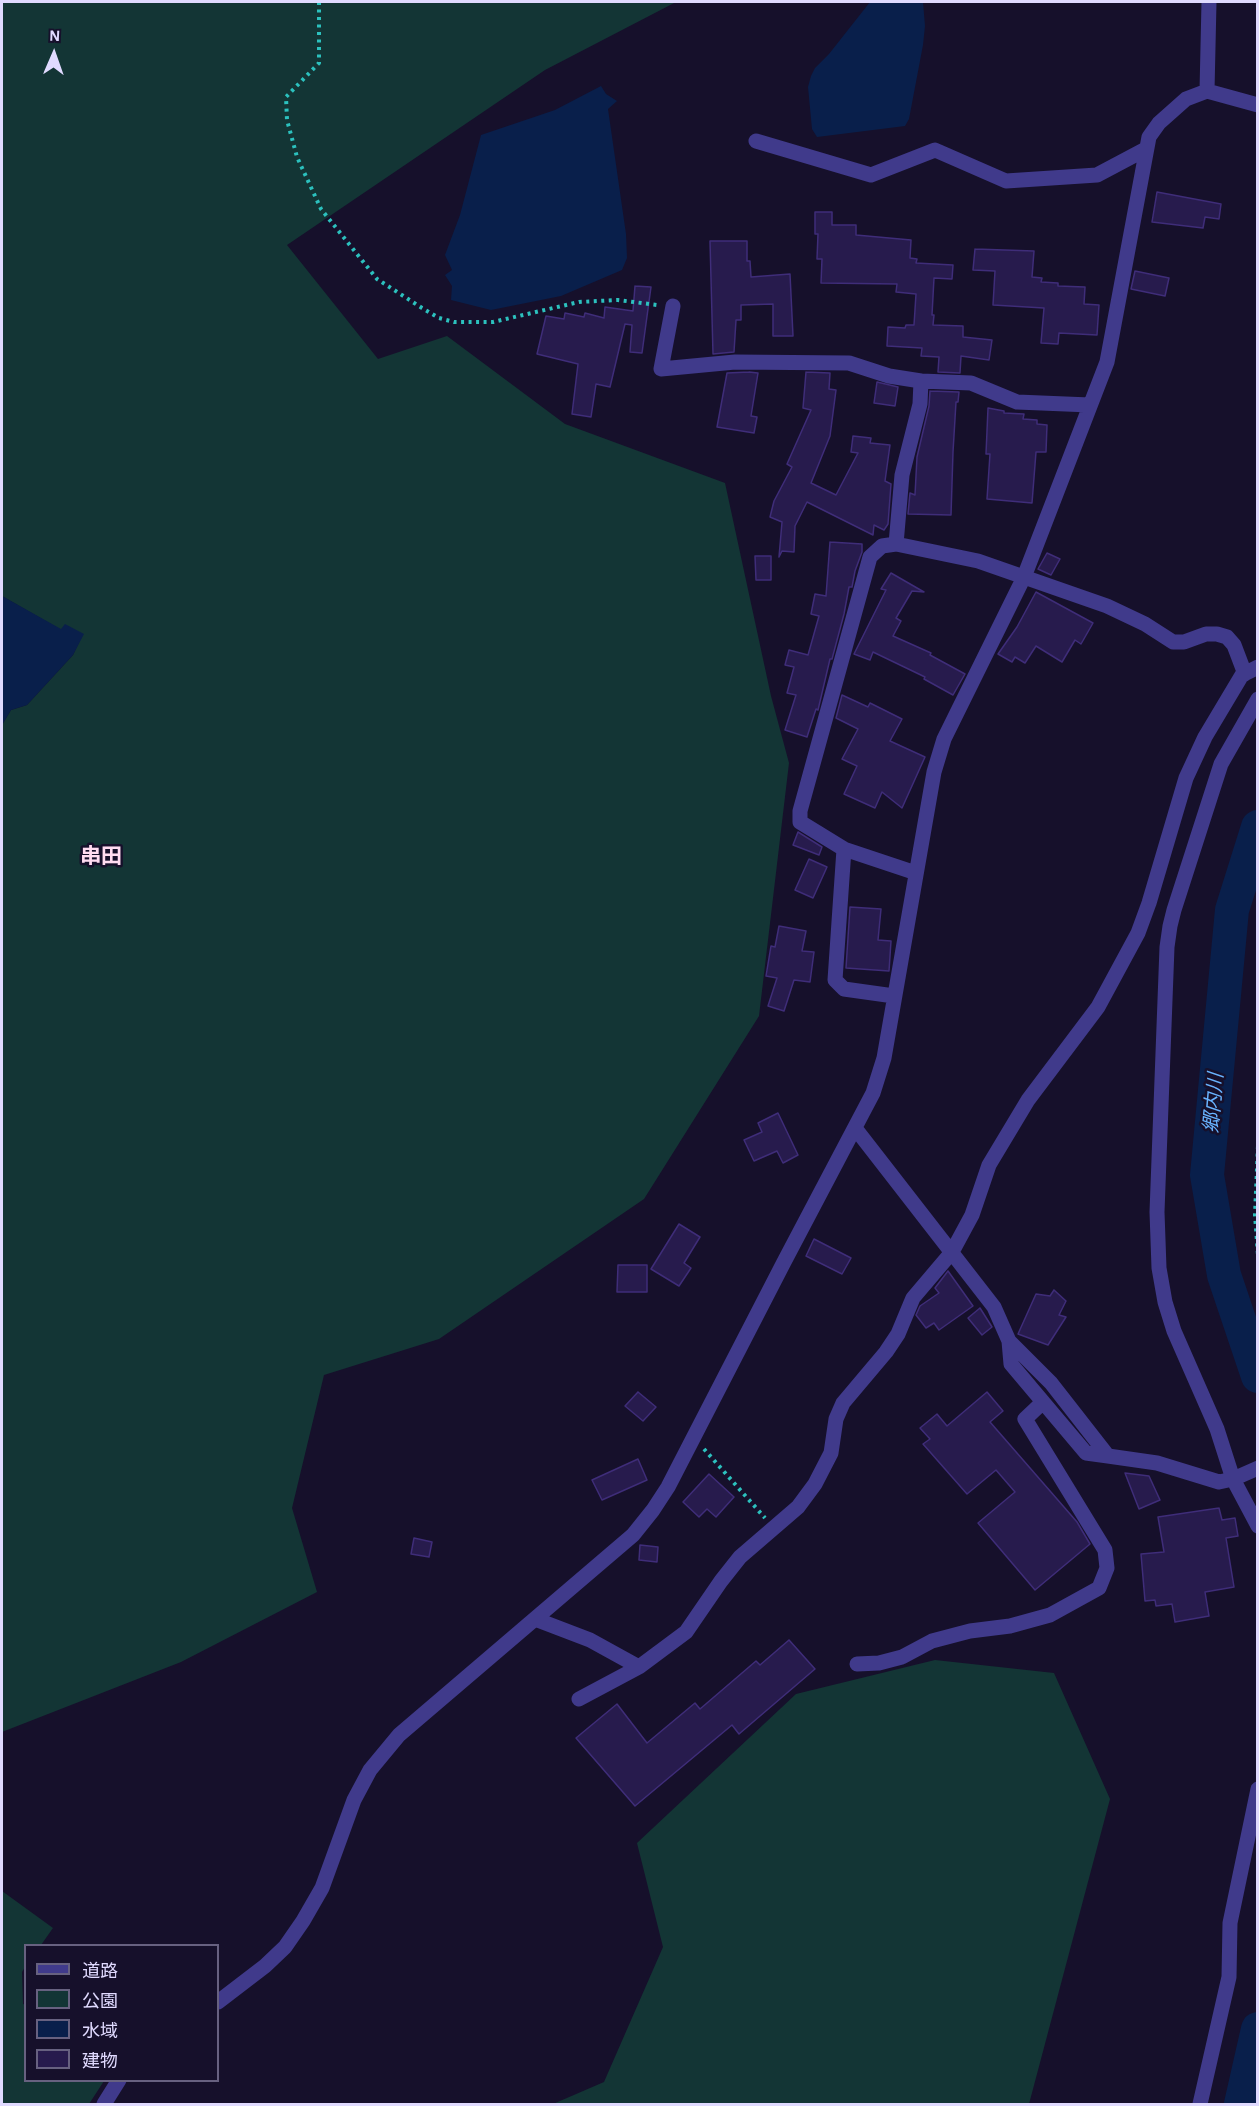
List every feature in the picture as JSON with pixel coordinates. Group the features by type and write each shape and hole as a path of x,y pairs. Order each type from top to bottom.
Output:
{"street":[{"path":"1208,91 1209,2"},
{"path":"219,2001 265,1966 285,1947 303,1921 322,1888 354,1800 370,1770 399,1735 633,1535 668,1487 873,1093 884,1058 934,772 944,739 1023,578 1107,362 1149,137 1159,123 1186,99 1208,91 1257,105"},
{"path":"756,141 871,175 935,150 1006,181 1097,175 1146,149"},
{"path":"673,306 661,369 735,362 849,363 889,376 921,381 971,383 1017,402 1090,405"},
{"path":"896,544 903,475 920,404 921,381"},
{"path":"579,1699 639,1667 686,1632 740,1557 798,1507 815,1484 831,1453 836,1419 843,1403 886,1352 898,1334 913,1298 952,1252 972,1215 989,1165 1028,1100 1098,1007 1138,933 1186,778 1222,706 1242,675 1251,671 1234,645 1227,637 1217,634 1206,634 1184,642 1173,642 1145,624 1107,606 978,561 896,544 882,546 870,557 800,811 800,822 844,849 916,873"},
{"path":"1257,699 1221,764 1170,926 1167,947 1157,1212 1159,1268 1165,1302 1174,1331 1257,1526"},
{"path":"844,849 835,980 844,989 894,996"},
{"path":"855,1128 994,1306 1009,1341 1011,1364 1086,1453 1157,1463 1219,1482 1257,1468"},
{"path":"1009,1341 1051,1383 1108,1456"},
{"path":"857,1664 879,1663 902,1657 932,1641 970,1631 1010,1626 1050,1615 1099,1588 1107,1568 1105,1550 1024,1419 1043,1402"},
{"path":"535,1619 590,1640 639,1667"},
{"path":"1200,2104 1228,1977 1230,1923 1257,1789"},
{"path":"104,2104 118,2082"}],"path":[{"path":"319,2 319,63 286,97 287,120 297,157 321,209 377,279 439,318 454,322 493,322 579,302 618,300 673,306"},
{"path":"1257,1146 1255,1215 1257,1255"},
{"path":"694,1437 760,1511 772,1530"}],"green space":[{"path":"2,2 676,2 545,70 287,245 378,359 447,336 565,424 725,483 771,696 789,763 759,1016 644,1199 439,1339 324,1375 292,1508 317,1592 181,1662 2,1732 2,725 11,710 27,705 73,655 83,634 61,630 2,596"},
{"path":"935,1660 1054,1673 1110,1799 1029,2104 553,2104 604,2082 663,1947 637,1843 796,1694"},
{"path":"2,1891 53,1928 42,1944 24,1944 22,1972 24,2082 103,2082 89,2104 2,2104"}],"water":[{"path":"870,2 923,2 925,26 923,45 909,119 905,126 817,137 812,129 808,87 811,76 815,68"},
{"path":"601,86 606,94 617,101 608,109 626,234 627,258 622,270 561,296 491,310 451,300 452,286 445,275 452,270 445,255 460,215 481,135 555,110"},
{"path":"2,596 61,629 65,624 84,634 73,655 27,705 11,710 2,725"}],"building":[{"path":"1157,192 1221,204 1219,219 1205,217 1203,228 1152,222"},
{"path":"815,212 832,212 832,225 856,225 856,235 911,240 910,258 917,259 916,263 953,265 952,279 934,278 933,325 963,326 963,337 992,340 989,360 961,356 960,373 938,372 939,357 921,356 922,348 887,346 888,327 905,328 906,325 914,325 916,294 896,292 897,284 821,283 822,259 817,259 818,234 815,234"},
{"path":"710,241 747,241 747,261 750,261 751,277 790,274 793,336 773,336 773,304 741,305 741,320 736,320 734,352 713,354"},
{"path":"975,249 1034,251 1032,277 1042,278 1041,282 1058,283 1058,286 1085,287 1084,304 1099,305 1097,335 1059,333 1058,344 1041,343 1044,308 993,305 995,271 973,270"},
{"path":"1135,271 1169,278 1165,296 1131,289"},
{"path":"635,286 651,287 642,353 630,352 632,325 625,324 610,387 596,384 591,417 572,414 578,364 537,354 546,316 564,319 565,313 584,317 585,313 604,318 605,307 633,311"},
{"path":"806,372 830,373 829,389 836,390 830,436 811,483 836,495 858,453 851,452 853,436 871,438 870,443 890,445 885,481 891,484 888,524 884,530 874,525 873,535 807,502 795,526 794,552 782,551 779,557 782,522 770,517 774,501 792,467 787,464 811,410 803,408"},
{"path":"727,373 758,373 751,416 757,417 754,433 717,427"},
{"path":"877,382 898,387 895,406 874,403"},
{"path":"930,391 959,392 958,402 956,402 951,515 908,514 910,493 915,495 917,457 929,406"},
{"path":"988,408 1004,411 1004,413 1024,414 1023,419 1037,420 1037,424 1047,425 1046,452 1036,452 1032,503 987,499 990,454 986,454"},
{"path":"830,542 862,544 862,552 852,587 849,587 818,710 816,709 807,737 785,730 796,695 787,693 794,667 785,665 789,650 808,655 819,616 811,614 815,594 826,596"},
{"path":"1047,553 1060,559 1051,575 1038,569"},
{"path":"755,556 771,556 771,580 756,580"},
{"path":"891,573 924,592 912,591 896,618 901,621 893,636 931,653 930,655 965,674 953,695 924,679 925,677 873,652 870,660 854,654 886,590 881,589"},
{"path":"1036,592 1093,623 1081,644 1075,640 1062,662 1036,646 1025,663 1015,657 1012,662 998,654 1017,627"},
{"path":"842,695 868,707 870,703 902,719 890,741 925,757 902,808 882,792 875,808 844,794 857,766 842,759 858,729 836,718"},
{"path":"798,832 822,847 819,855 793,845"},
{"path":"809,859 827,867 813,898 795,890"},
{"path":"850,907 881,909 878,940 891,941 889,971 846,968"},
{"path":"779,926 806,931 802,951 814,952 810,982 794,980 784,1011 768,1006 777,978 766,976 771,946 775,947"},
{"path":"778,1113 798,1155 783,1163 777,1151 754,1161 744,1140 762,1132 758,1123"},
{"path":"679,1224 700,1237 684,1263 691,1268 679,1286 651,1269"},
{"path":"814,1239 851,1258 842,1274 806,1256"},
{"path":"618,1265 647,1265 647,1292 617,1292"},
{"path":"948,1271 973,1306 939,1330 934,1323 926,1328 916,1315 920,1306 939,1293 935,1288"},
{"path":"1054,1290 1066,1301 1059,1315 1066,1317 1048,1345 1018,1334 1036,1294 1050,1296"},
{"path":"980,1308 992,1327 982,1335 968,1318"},
{"path":"638,1392 656,1407 643,1421 625,1406"},
{"path":"987,1392 1003,1411 990,1422 1077,1522 1090,1544 1035,1590 978,1523 1015,1492 996,1470 967,1494 923,1444 930,1439 920,1428 937,1414 947,1426"},
{"path":"638,1459 647,1480 602,1500 592,1480"},
{"path":"1125,1473 1149,1476 1160,1500 1139,1509"},
{"path":"709,1474 734,1497 716,1517 707,1509 699,1517 683,1502"},
{"path":"1219,1508 1222,1520 1235,1518 1238,1536 1226,1538 1234,1587 1205,1592 1209,1616 1175,1622 1172,1604 1156,1606 1155,1600 1145,1601 1141,1554 1164,1552 1158,1517"},
{"path":"414,1538 432,1542 429,1557 411,1554"},
{"path":"640,1545 658,1547 657,1562 639,1560"},
{"path":"789,1640 815,1669 739,1734 732,1725 635,1806 576,1738 617,1704 647,1743 695,1703 700,1709 756,1661 760,1665"}],"waterway":[{"name":"郷内川","path":"1258,827 1232,910 1207,1175 1224,1275 1258,1376"},
{"name":"郷内川","path":"1241,2104 1258,2029"}],"district":[{"name":"串田","path":"101,857"}]}
